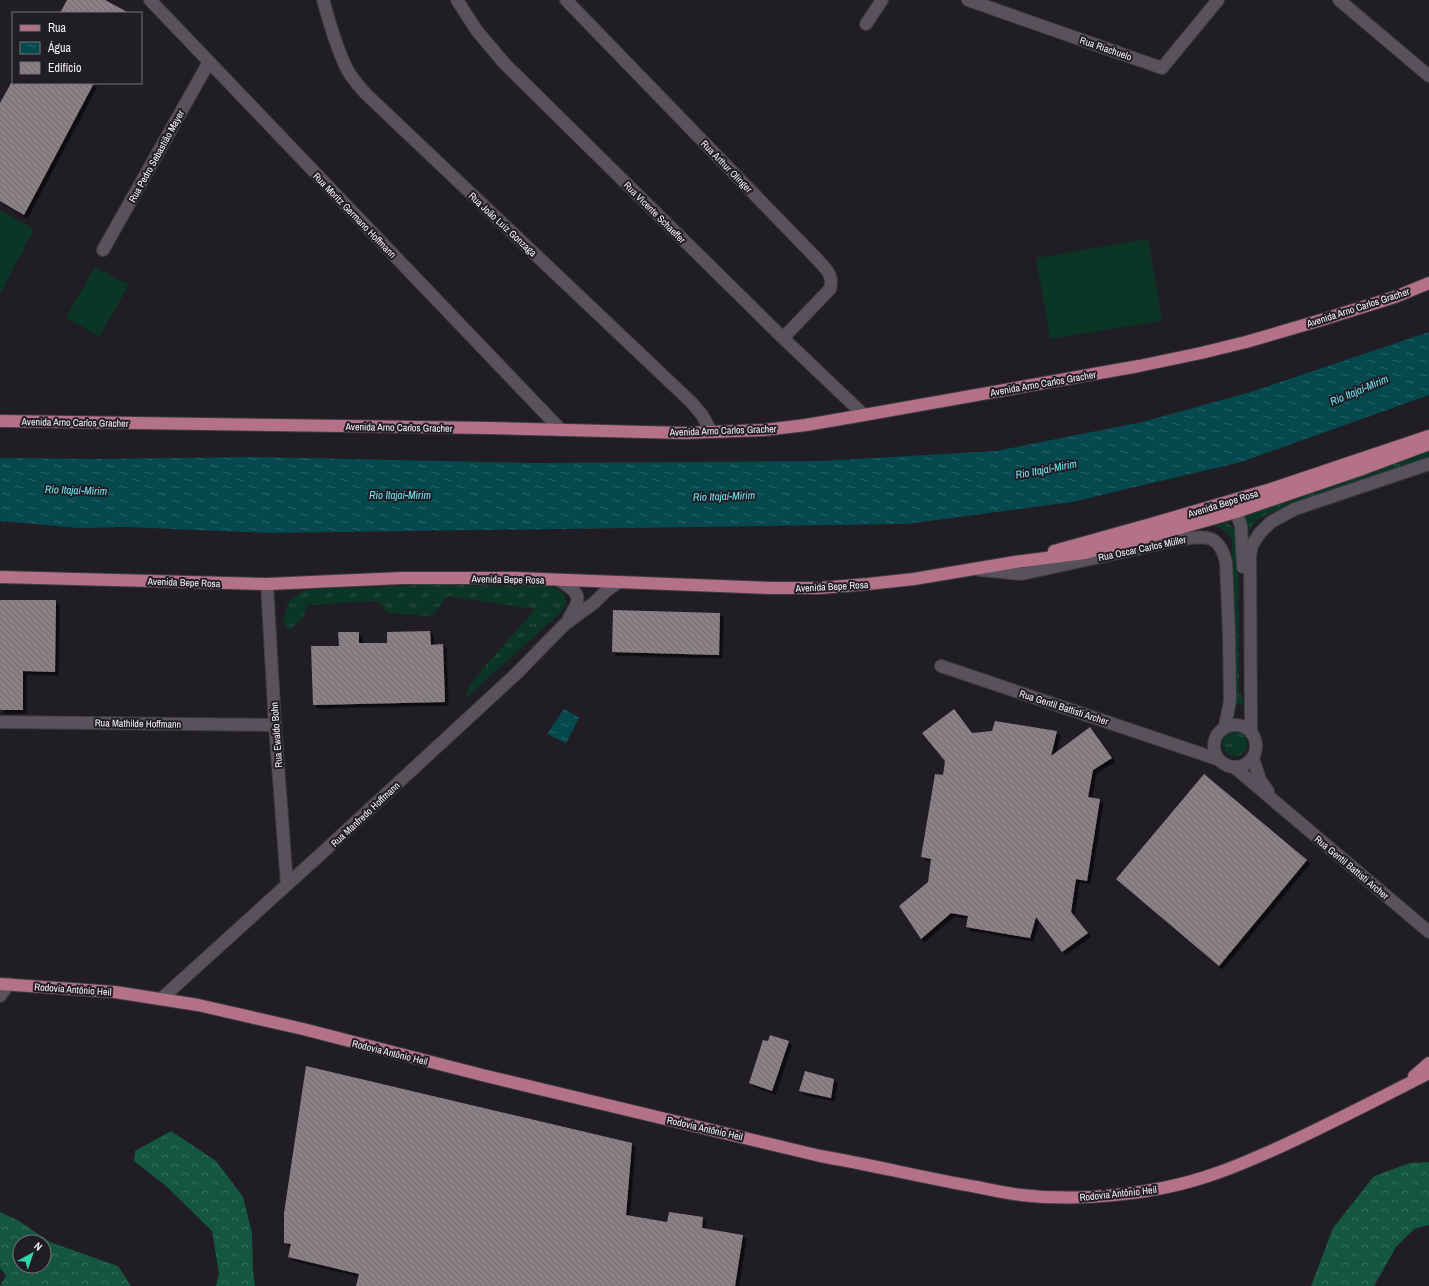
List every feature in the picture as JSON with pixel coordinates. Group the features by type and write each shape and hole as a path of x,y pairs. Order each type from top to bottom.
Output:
{"main road":[{"name":"Avenida Arno Carlos Gracher","path":"0,421 684,433 764,430 864,415 1139,366 1201,353 1246,342 1318,321 1395,297 1429,283"},
{"name":"Avenida Bepe Rosa","path":"1015,562 1271,489 1429,436"},
{"name":"Avenida Bepe Rosa","path":"0,577 267,584 402,578 516,578 771,588 820,588 914,579 1015,562 1085,553 1236,512 1351,473 1429,444"},
{"name":"Rua Oscar Carlos Müller","path":"1172,518 1182,521 1226,508 1230,508 1236,512"},
{"name":"Rodovia Antônio Heil","path":"4,984 115,992 198,1005 303,1029 482,1075 820,1156 865,1164 935,1180 1022,1195 1056,1197 1097,1196 1182,1184 1246,1162 1298,1139 1429,1073"},
{"name":"Rodovia Antônio Heil","path":"1398,1089 1429,1063"}],"street":[{"name":"Rua Moritz Germano Hoffmann","path":"150,0 560,430"},
{"name":"Rua João Luiz Gonzaga","path":"323,0 346,68 355,82 691,402 702,415 711,431"},
{"name":"Rua Vicente Schaeffer","path":"457,0 477,31 505,64 783,338 864,415"},
{"name":"Rua Arthur Olinger","path":"566,0 817,259 830,275 832,282 830,289 783,338"},
{"path":"866,24 882,0"},
{"name":"Rua Riachuelo","path":"968,0 994,4 1162,68 1218,0"},
{"path":"1339,0 1429,76"},
{"name":"Rua Pedro Sebastião Mayer","path":"103,250 209,62"},
{"path":"1251,731 1250,556 1252,545 1260,533 1271,522 1295,509 1429,464"},
{"path":"1236,512 1241,526 1243,555 1245,689 1251,701"},
{"name":"Rua Oscar Carlos Müller","path":"977,569 1022,574 1182,538 1203,537 1210,538 1217,542 1224,552 1226,562 1230,701 1225,726"},
{"name":"Rua Manfredo Hoffmann","path":"559,580 575,592 578,600 565,624"},
{"name":"Rua Manfredo Hoffmann","path":"161,999 287,885 516,673 565,624 594,603 606,591 619,582"},
{"name":"Rua Ewaldo Bohn","path":"267,584 275,725 287,885"},
{"name":"Rua Gentil Battisti Archer","path":"941,666 1218,759"},
{"name":"Rua Mathilde Hoffmann","path":"0,722 275,725"},
{"path":"1233,724 1240,725 1251,731 1255,737 1256,752 1248,763 1234,767 1222,763 1218,759 1215,754 1213,743 1217,733 1225,726 1233,724"},
{"name":"Rua Gentil Battisti Archer","path":"1187,748 1213,743"},
{"name":"Rua Gentil Battisti Archer","path":"1252,758 1260,780 1275,802"},
{"name":"Rua Gentil Battisti Archer","path":"1234,767 1429,932"},
{"path":"0,996 4,984"}],"green space":[{"path":"0,210 34,229 0,294"},
{"path":"1148,239 1162,321 1050,339 1036,258"},
{"path":"95,267 129,285 99,337 66,317"},
{"path":"1429,449 1429,457 1270,513 1253,524 1246,535 1245,513"},
{"path":"1223,521 1234,528 1238,540 1239,691 1245,705 1235,704 1232,541 1226,532 1211,524"},
{"path":"429,585 549,586 564,593 566,603 561,612 465,699 470,684 535,609 448,596 432,616 388,613 378,601 306,605 303,617 288,630 283,621 288,602 303,591 316,589"},
{"path":"1235,732 1243,736 1247,744 1243,752 1235,756 1227,752 1223,744 1227,736"},
{"path":"171,1131 216,1161 243,1197 252,1233 255,1286 216,1286 219,1274 212,1231 166,1186 134,1161 135,1151"},
{"path":"1429,1162 1429,1225 1414,1229 1396,1247 1374,1286 1311,1286 1333,1228 1374,1176 1410,1163"},
{"path":"0,1212 19,1221 38,1234 12,1234 12,1274 52,1274 52,1243 118,1266 131,1286 0,1286 6,1276 0,1268"}],"water":[{"name":"Rio Itajaí-Mirim","path":"1429,332 1429,395 1241,462 1072,502 906,524 271,533 127,527 79,528 0,521 0,458 96,459 256,457 536,463 822,461 996,451 1142,422 1251,392"},
{"path":"564,709 579,718 566,743 547,734"}],"building":[{"path":"67,0 105,0 127,12 61,12"},
{"path":"11,83 93,84 24,215 0,201 0,103"},
{"path":"0,600 56,600 55,672 23,671 23,710 0,710"},
{"path":"613,610 720,613 719,655 612,652"},
{"path":"430,631 431,645 443,644 445,702 313,705 311,646 339,646 338,632 359,632 359,643 387,643 387,632"},
{"path":"954,709 972,733 992,731 995,721 1057,731 1051,756 1090,727 1112,758 1093,770 1088,797 1100,799 1087,881 1076,879 1071,912 1088,933 1062,952 1036,917 1030,938 966,927 968,916 951,913 921,939 899,906 928,882 931,859 921,857 935,774 943,775 945,761 922,733"},
{"path":"1204,774 1307,860 1219,966 1116,879"},
{"path":"770,1035 789,1041 772,1091 749,1083 763,1040 768,1041"},
{"path":"306,1066 632,1143 626,1215 667,1222 669,1212 703,1217 702,1228 743,1235 735,1286 356,1286 359,1274 288,1257 291,1244 284,1243 284,1213"},
{"path":"805,1071 834,1079 831,1098 799,1091"}]}
